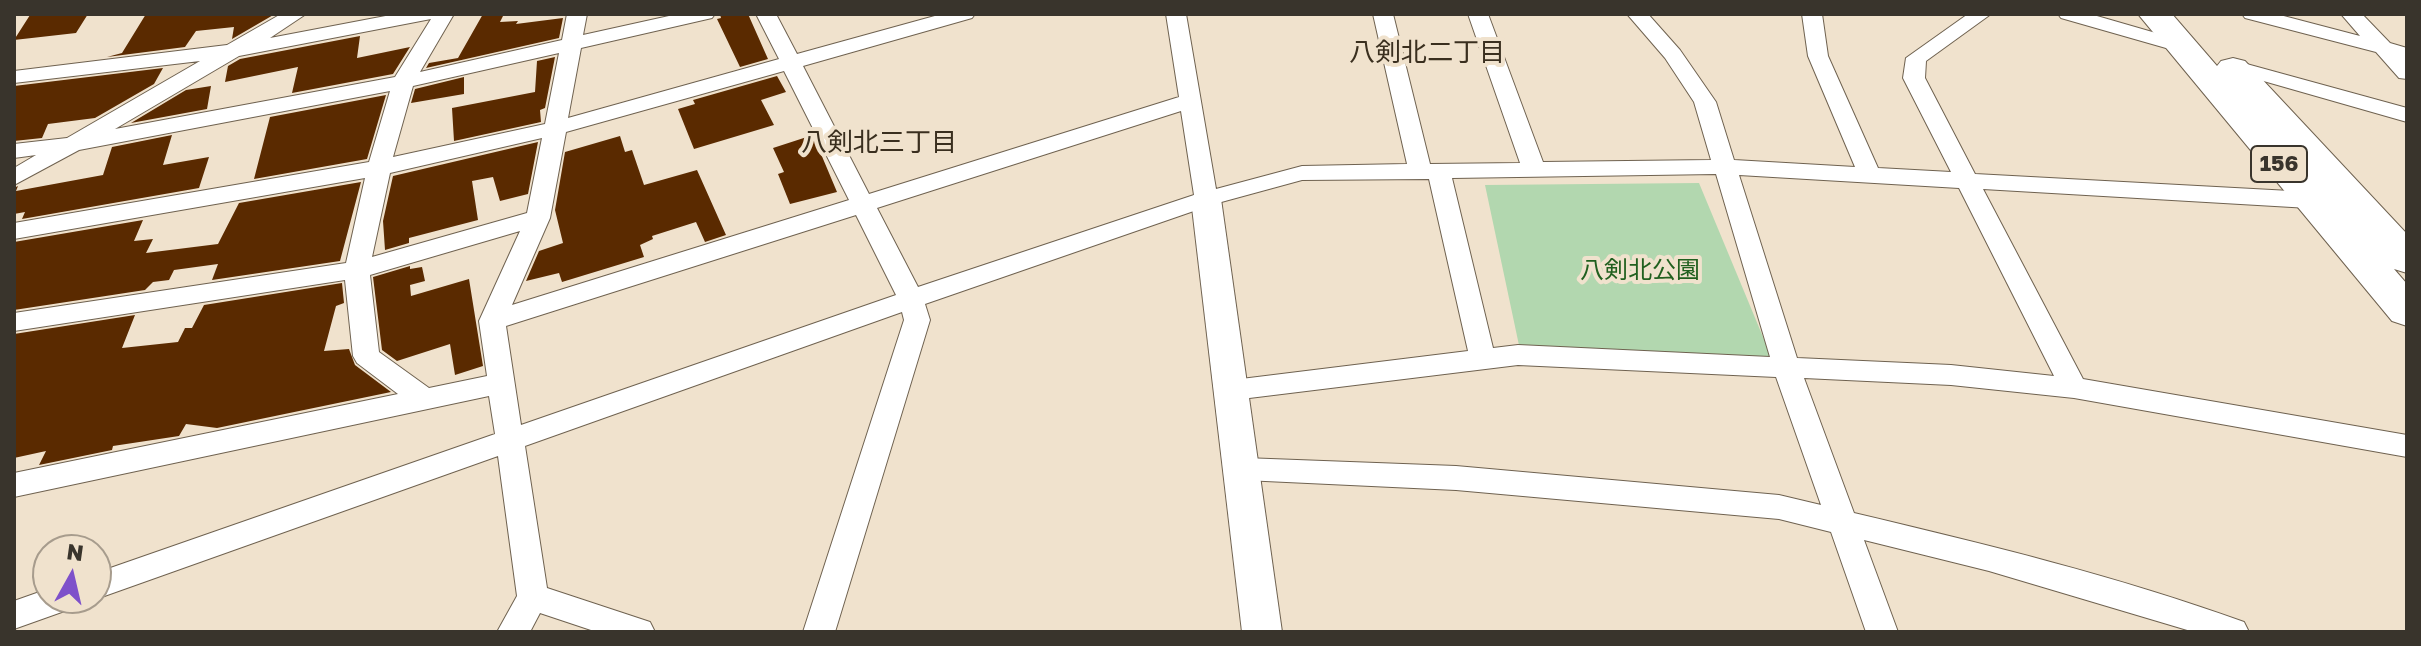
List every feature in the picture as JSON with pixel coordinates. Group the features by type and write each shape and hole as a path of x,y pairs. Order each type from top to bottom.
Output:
{"highway":[{"name":"156","path":"2154,14 2185,30 2232,66 2407,259"},
{"name":"156","path":"2185,30 2309,200 2407,311"}],"street":[{"path":"14,178 296,14"},
{"path":"14,77 232,51 428,14"},
{"path":"426,400 366,356 357,270 379,168 403,82 444,14"},
{"path":"513,632 533,597 492,321 538,218 577,14"},
{"path":"14,151 72,144 403,82 572,47 705,14"},
{"path":"766,14 911,299 917,320 819,632"},
{"path":"14,231 379,168 556,128 965,14"},
{"path":"1176,14 1244,469 1262,632"},
{"path":"1383,14 1483,360"},
{"path":"1478,14 1535,171"},
{"path":"1637,14 1673,54 1705,102 1786,367 1882,632"},
{"path":"1812,14 1818,56 1870,176"},
{"path":"1981,14 1916,58 1914,78 2074,388"},
{"path":"2068,14 2185,30"},
{"path":"2252,14 2407,54"},
{"path":"2351,14 2407,73"},
{"path":"2232,66 2407,115"},
{"path":"492,321 1190,101"},
{"path":"112,580 911,299 1206,199 1302,173 1724,167 2309,200"},
{"path":"14,322 357,270 538,218"},
{"path":"1233,390 1518,355 1786,367 1951,375 2074,388 2407,446"},
{"path":"14,485 502,383"},
{"path":"1244,469 1456,478 1633,491 1779,507 2004,563 2233,632"},
{"path":"533,597 639,632"}],"green space":[{"name":"八剣北公園","path":"1699,183 1773,361 1520,350 1485,185"}],"building":[{"path":"88,14 76,33 14,40 30,15"},
{"path":"146,14 275,14 232,39 234,27 196,31 185,47 107,57 122,53"},
{"path":"483,14 504,14 500,22 518,21 516,24 563,18 559,38 426,68 429,63 458,58"},
{"path":"720,14 748,14 768,59 740,67 717,19 721,18"},
{"path":"360,36 357,58 410,47 393,74 292,93 298,67 225,82 228,66 240,59"},
{"path":"555,57 545,108 540,110 541,122 454,141 452,108 535,92 537,61"},
{"path":"163,68 154,84 95,118 48,124 42,138 14,141 14,86"},
{"path":"777,76 786,92 761,100 774,125 694,149 678,109 695,104 693,100"},
{"path":"464,77 464,94 411,103 415,89"},
{"path":"211,86 207,109 131,123 186,90"},
{"path":"386,95 367,159 254,179 270,117"},
{"path":"172,135 163,165 209,157 199,188 22,219 25,212 14,214 14,188 18,186 16,191 103,175 112,147"},
{"path":"813,135 837,192 790,204 778,174 784,172 773,148"},
{"path":"620,136 625,152 632,150 644,185 697,170 726,235 705,242 696,222 652,236 653,239 640,245 644,257 562,282 559,273 526,281 539,251 563,243 555,210 565,152"},
{"path":"538,142 528,194 500,201 493,177 472,181 478,220 409,238 409,243 385,250 383,221 393,176"},
{"path":"361,182 340,261 212,280 218,264 174,270 169,280 153,282 145,290 14,310 14,242 143,220 134,241 153,239 146,253 218,244 239,203"},
{"path":"410,266 410,269 422,267 425,281 410,285 411,296 469,279 483,366 455,375 450,344 397,361 382,350 373,277"},
{"path":"342,283 344,303 336,306 324,351 349,349 355,365 391,392 217,428 186,424 179,436 113,446 112,450 39,465 46,451 14,458 14,334 135,315 122,348 178,342 185,328 192,328 204,305"}],"district":[{"name":"八剣北二丁目","path":"1427,53"},
{"name":"八剣北三丁目","path":"879,143"}]}
